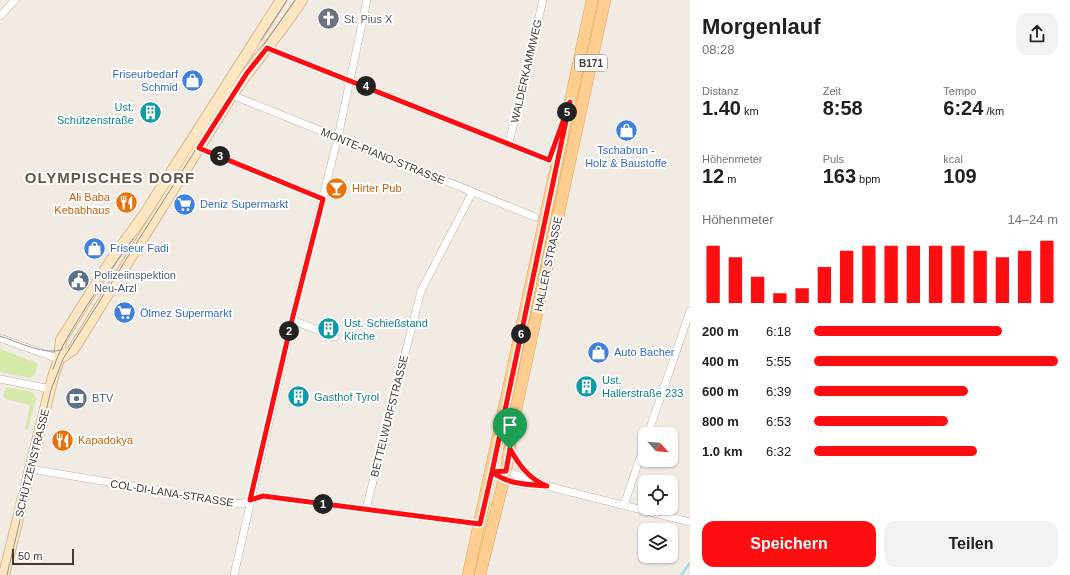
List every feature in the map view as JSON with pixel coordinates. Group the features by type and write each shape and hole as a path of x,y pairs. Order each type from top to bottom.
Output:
{"main road":[{"path":"584,0 584,36"},
{"name":"HALLER STRASSE","path":"468,575 492,472 592,0"},
{"name":"HALLER STRASSE","path":"480,575 505,476 605,0"}],"street":[{"path":"0,16 16,0"},
{"name":"SCHÜTZENSTRASSE","path":"6,572 50,389 60,359 61,340 112,259 144,216 281,0"},
{"path":"0,338 60,359 73,350 232,95 287,24 302,0"},
{"path":"234,575 292,320 338,137 367,0"},
{"name":"WALDERKAMMWEG","path":"509,143 543,0"},
{"path":"267,48 509,143"},
{"name":"MONTE-PIANO-STRASSE","path":"232,95 472,193 535,217"},
{"name":"HALLER STRASSE","path":"509,143 549,160 570,102"},
{"path":"199,148 323,199"},
{"name":"BETTELWURFSTRASSE","path":"366,509 422,291 472,193"},
{"path":"650,427 690,311"},
{"path":"292,320 335,337"},
{"path":"0,379 50,389"},
{"path":"510,449 521,467 537,482"},
{"path":"624,504 638,463"},
{"name":"COL-DI-LANA-STRASSE","path":"30,469 241,504 263,496 480,524"},
{"path":"492,472 537,482 547,486"},
{"path":"505,476 515,483 547,486 624,504 690,522"}],"green space":[{"path":"598,0 601,0 518,387 514,387 516,374"},
{"path":"0,349 37,363 38,365 34,375 30,378 0,372"},
{"path":"6,387 32,392 36,398 28,429 25,429 30,405 6,399 3,396"},
{"path":"489,500 492,501 476,575 473,575"}],"waterway":[{"path":"681,575 690,563"}],"tram line":[{"path":"261,40 287,0"},
{"path":"7,575 51,390 63,359 245,72 295,0"},
{"path":"53,369 63,345 86,307 133,239"},
{"path":"0,336 40,350 56,351 63,349"}],"place":[{"name":"St. Pius X","path":"328,19"},
{"name":"Friseurbedarf Schmid","path":"193,80"},
{"name":"Ust. Schützenstraße","path":"150,113"},
{"name":"Tschabrun - Holz & Baustoffe","path":"626,130"},
{"name":"Hirter Pub","path":"337,188"},
{"name":"Ali Baba Kebabhaus","path":"126,203"},
{"name":"Deniz Supermarkt","path":"185,204"},
{"name":"Friseur Fadi","path":"95,248"},
{"name":"Polizeiinspektion Neu-Arzl","path":"79,281"},
{"name":"Ölmez Supermarkt","path":"125,313"},
{"name":"Ust. Schießstand Kirche","path":"328,329"},
{"name":"Auto Bacher","path":"599,352"},
{"name":"Ust. Hallerstraße 233","path":"586,386"},
{"name":"Gasthof Tyrol","path":"299,397"},
{"name":"BTV","path":"76,398"},
{"name":"Kapadokya","path":"62,440"}],"district":[{"name":"OLYMPISCHES DORF","path":"110,178"}],"route":[{"path":"510,449 506,471 492,472 480,524 263,496 250,500 292,320 323,199 199,148 232,95 267,48 549,160 570,102 492,472 504,480 515,483 547,486 537,482 521,467 510,449"}]}
